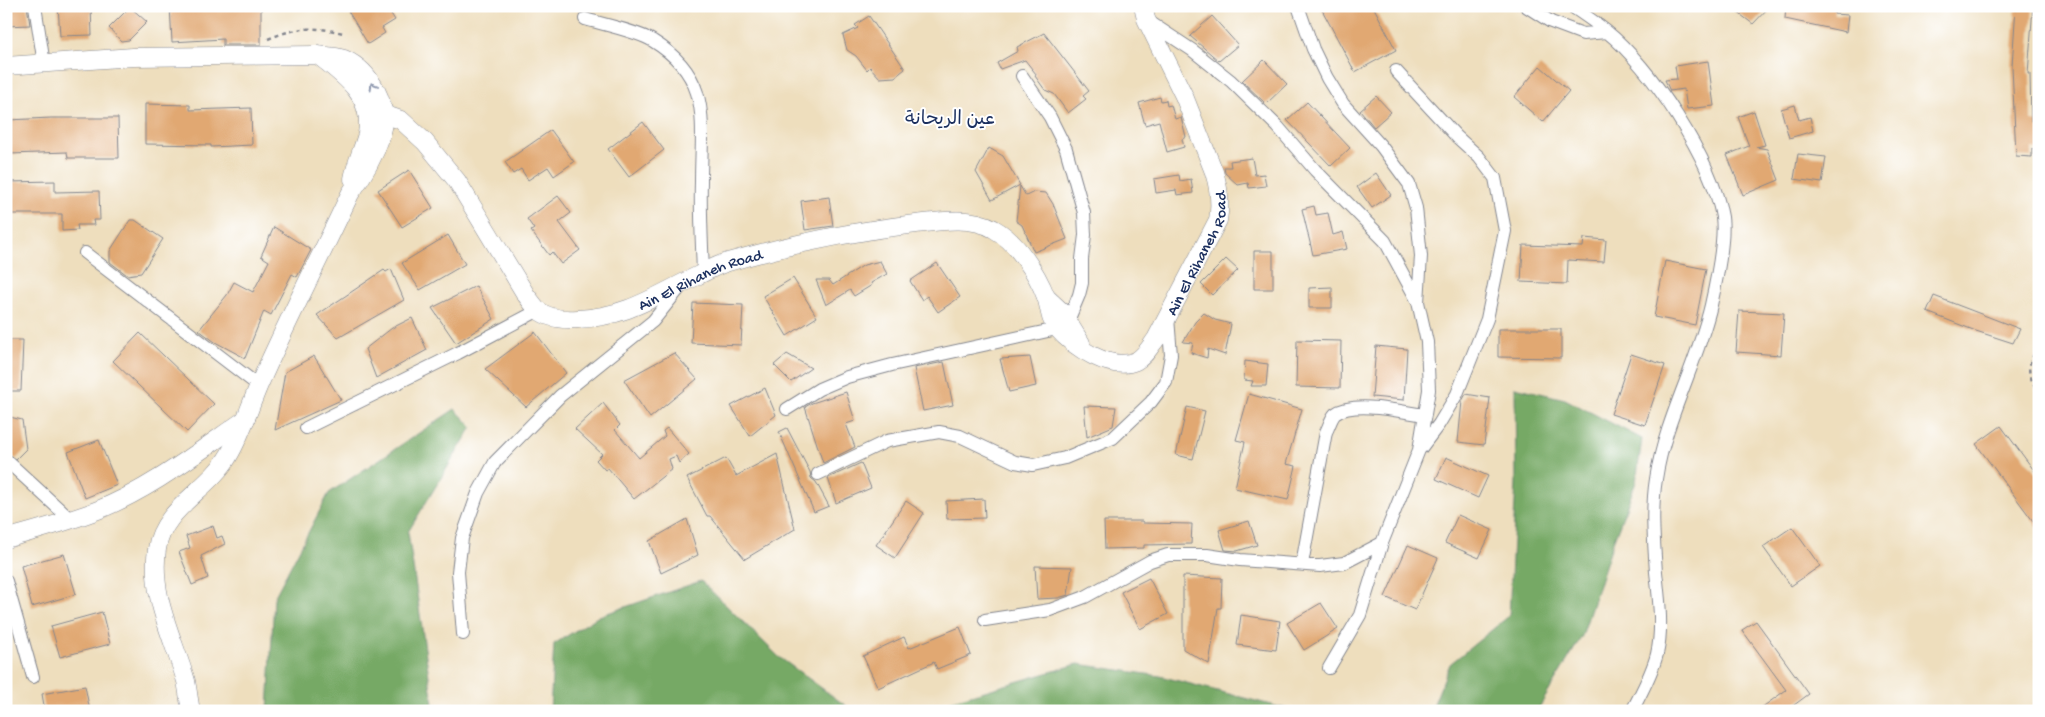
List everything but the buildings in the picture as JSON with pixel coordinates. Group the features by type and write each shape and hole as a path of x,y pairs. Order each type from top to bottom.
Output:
{"street":[{"path":"35,6 44,64"},
{"path":"1298,6 1313,50 1339,97 1381,146 1408,184 1416,208 1420,248 1418,302 1427,342 1429,390 1419,450 1406,488 1382,543 1360,615 1329,668"},
{"path":"1526,6 1551,22 1582,34 1607,32"},
{"path":"1571,6 1607,32 1662,93 1697,150 1711,183 1722,217 1720,254 1711,306 1696,355 1664,443 1656,479 1653,513 1660,609 1657,653 1645,685 1632,711"},
{"path":"1144,13 1231,81 1278,127 1315,170 1385,241 1418,302"},
{"name":"Ain El Rihaneh Road","path":"375,114 401,120 415,132 457,181 526,295 539,310 551,317 566,320 591,319 634,308 725,263 902,226 943,221 972,222 994,228 1006,238 1032,268 1059,320 1086,352 1110,362 1124,364 1137,360 1147,353 1156,339 1218,220 1220,208 1218,185 1214,172 1184,96 1144,13"},
{"path":"585,19 652,39 673,55 690,76 700,101 704,128 701,180 703,273"},
{"path":"6,66 133,57 317,54 343,59 363,71 375,87 375,134 356,168 350,194 259,386 229,455 217,473 176,513 162,530 157,548 155,570 159,602 186,682 191,711"},
{"path":"1396,71 1478,157 1495,178 1505,231 1487,319 1457,394 1439,424 1419,450"},
{"path":"787,409 819,389 847,377 1037,333 1059,320 1079,295 1082,282 1085,235 1084,213 1066,149 1050,117 1022,76"},
{"path":"375,134 398,136 415,132"},
{"path":"85,253 259,386"},
{"path":"463,634 458,572 462,538 478,493 495,462 560,396 653,321 686,282"},
{"path":"306,428 458,353 539,310"},
{"path":"818,474 887,441 939,432 960,436 1015,462 1032,465 1065,458 1113,438 1151,402 1166,382 1171,356 1168,315"},
{"path":"1302,564 1326,432 1334,415 1349,408 1364,407 1426,415"},
{"path":"6,539 71,520 125,498 246,419"},
{"path":"6,460 71,520"},
{"path":"984,620 1050,610 1085,597 1143,564 1168,555 1207,555 1240,560 1320,566 1344,563 1382,543"},
{"path":"6,581 32,677"}],"path":[{"path":"265,40 297,29 311,28 343,34"},
{"path":"2039,347 2030,359 2029,378 2039,394"}],"green space":[{"path":"1515,387 1565,399 1642,439 1636,482 1613,542 1582,636 1537,711 1431,711 1450,664 1509,616 1516,482"},
{"path":"455,409 472,427 408,532 434,711 268,711 274,598 329,493"},
{"path":"701,581 779,657 853,711 550,711 554,644 599,616"},
{"path":"1078,664 1160,676 1294,711 948,711 950,701"}],"district":[{"name":"عين الريحانة","path":"950,117"}]}
